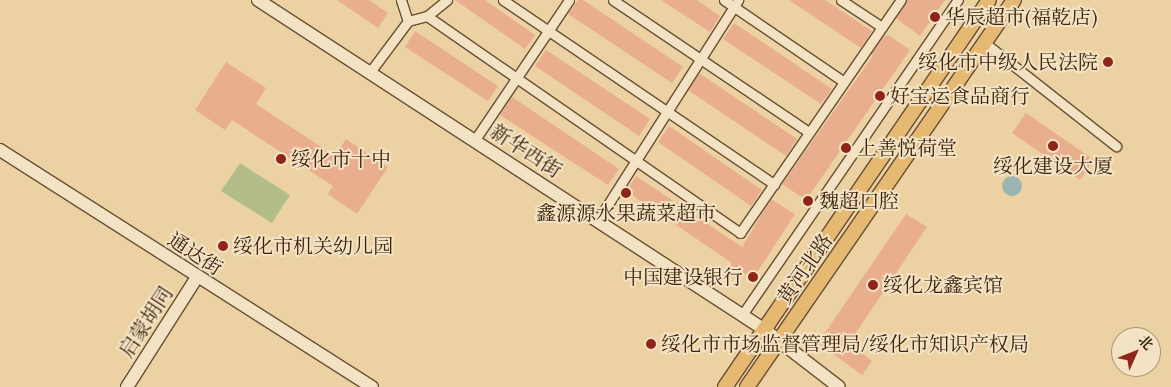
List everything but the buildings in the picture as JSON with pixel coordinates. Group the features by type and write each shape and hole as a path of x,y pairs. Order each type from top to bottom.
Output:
{"main road":[{"name":"黄河北路","path":"747,387 772,335 989,0"},
{"name":"黄河北路","path":"725,387 772,335 986,43 1014,0"},
{"name":"新华西街","path":"262,1 772,335 839,387"},
{"name":"通达街","path":"0,150 198,278 372,387"},
{"name":"启蒙胡同","path":"127,387 198,278"}],"street":[{"path":"401,0 408,21"},
{"path":"370,72 408,21 426,16 447,0"},
{"path":"503,0 774,184"},
{"path":"474,140 569,0"},
{"path":"614,0 809,132"},
{"path":"724,0 736,3 844,82"},
{"path":"841,0 882,27"},
{"path":"426,16 740,233 901,0"},
{"path":"742,315 958,0"},
{"path":"598,220 736,3"},
{"path":"986,43 1116,146"}],"green space":[{"path":"240,163 290,195 272,223 221,191"}],"water":[{"path":"1012,176 1019,179 1022,186 1019,193 1012,196 1005,193 1002,186 1005,179"}],"place":[{"name":"华辰超市(福乾店)","path":"935,17"},
{"name":"绥化市中级人民法院","path":"1108,62"},
{"name":"好宝运食品商行","path":"880,96"},
{"name":"绥化建设大厦","path":"1053,146"},
{"name":"上善悦荷堂","path":"846,148"},
{"name":"绥化市十中","path":"281,159"},
{"name":"鑫源源水果蔬菜超市","path":"626,193"},
{"name":"魏超口腔","path":"808,201"},
{"name":"绥化市机关幼儿园","path":"223,246"},
{"name":"中国建设银行","path":"753,277"},
{"name":"绥化龙鑫宾馆","path":"873,285"},
{"name":"绥化市市场监督管理局/绥化市知识产权局","path":"651,344"}]}
